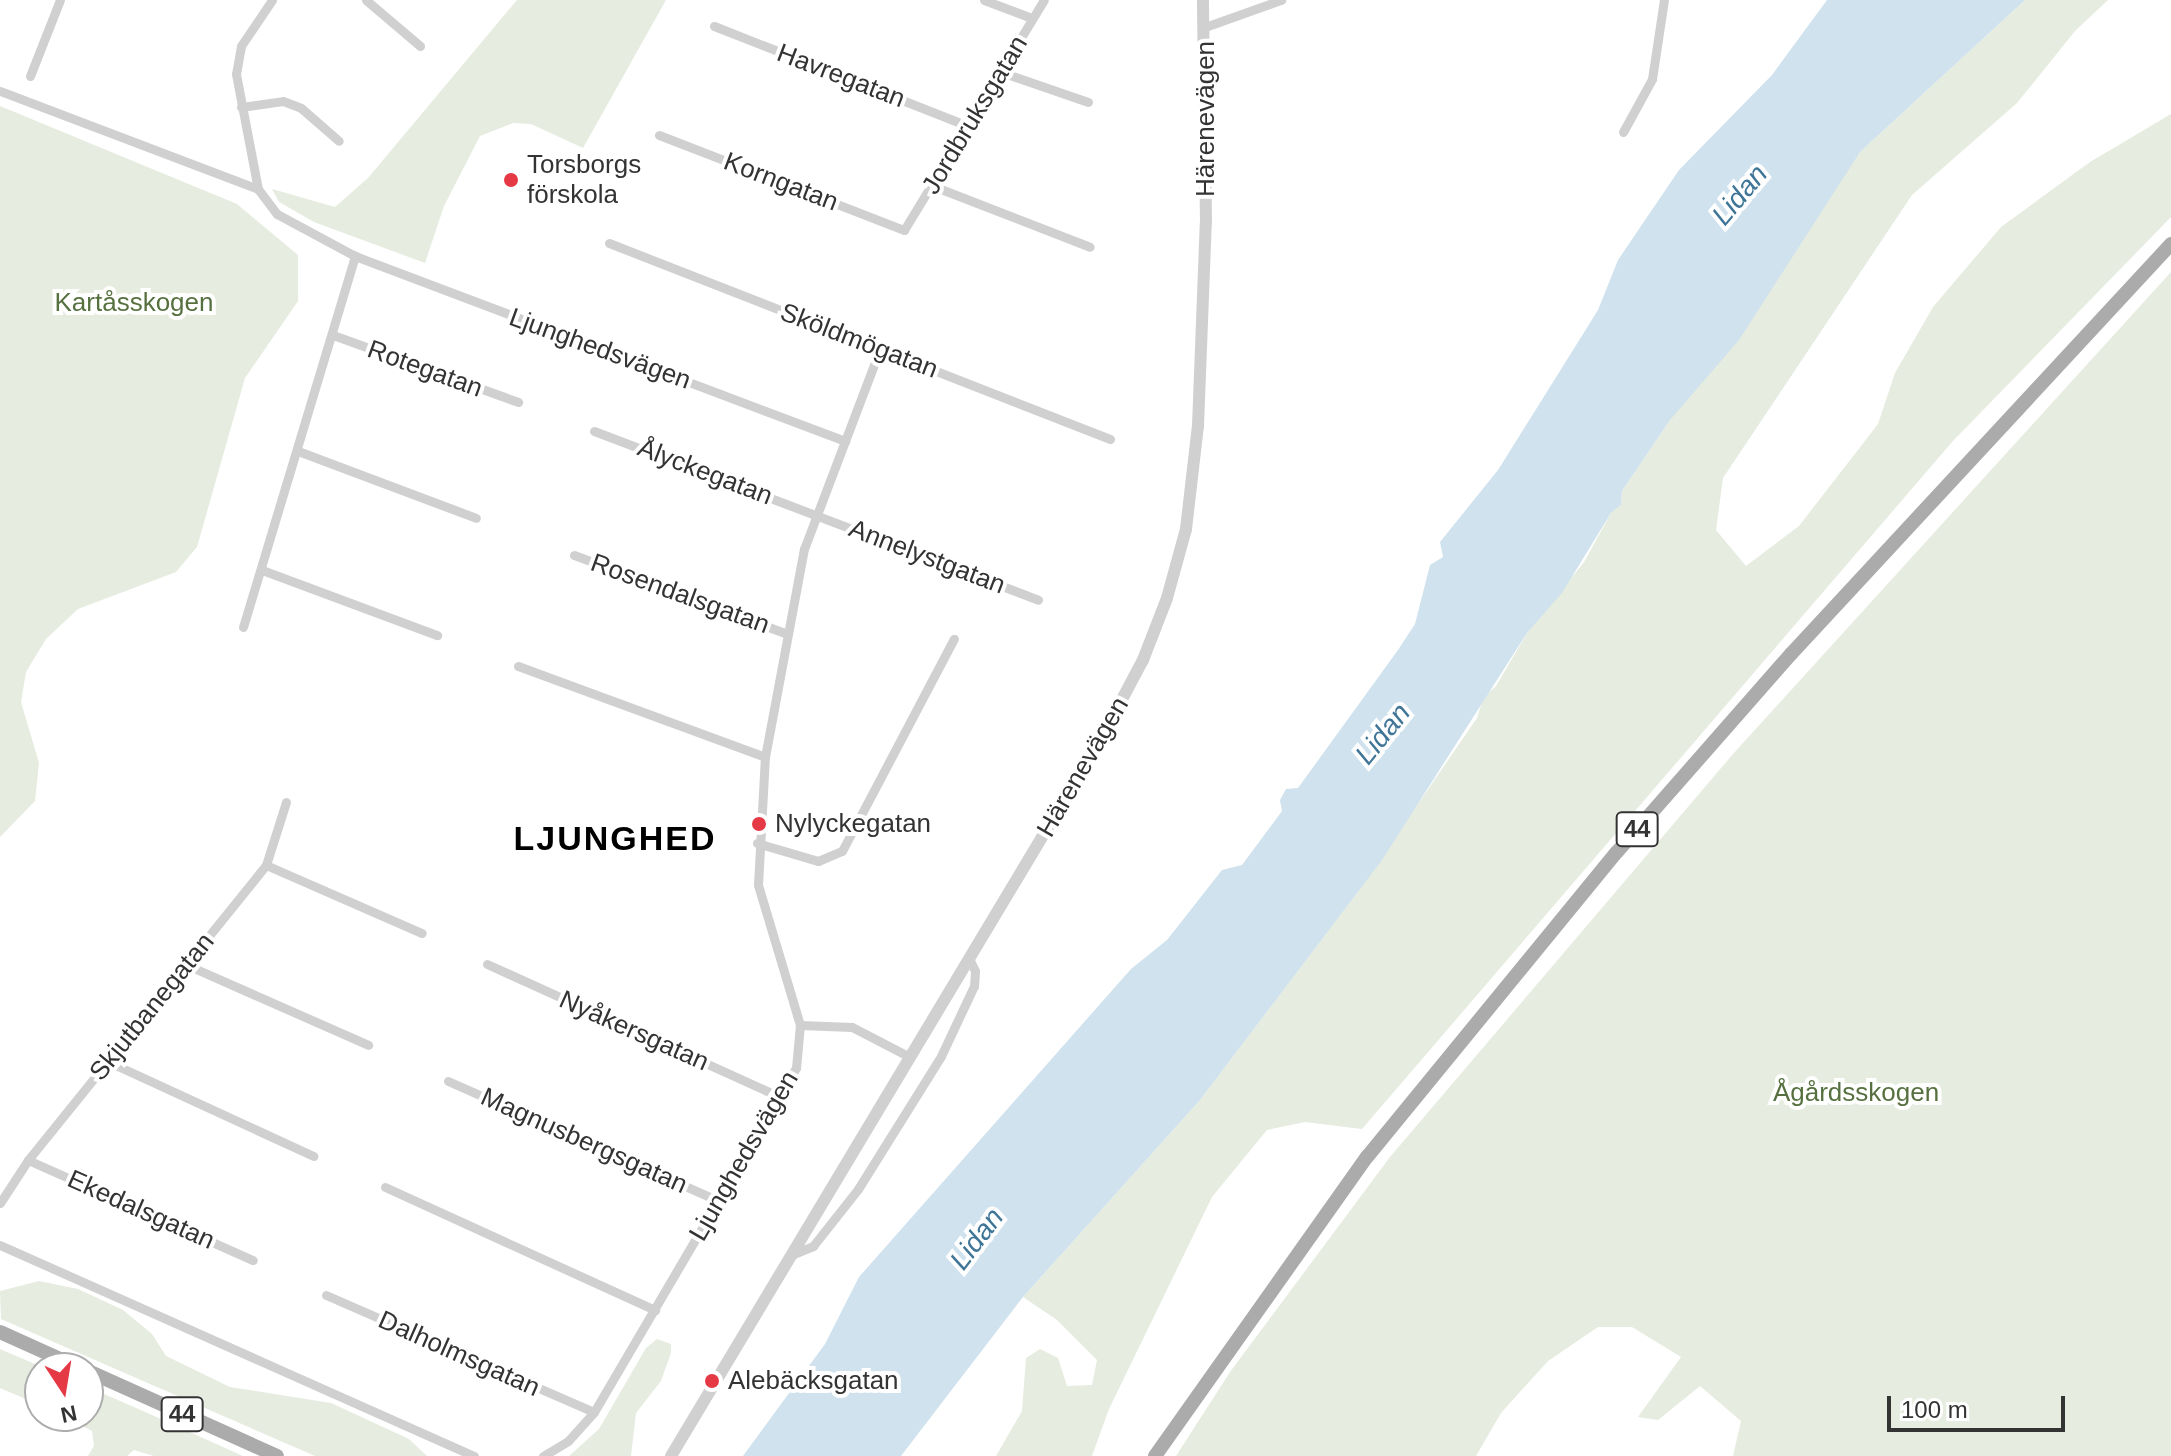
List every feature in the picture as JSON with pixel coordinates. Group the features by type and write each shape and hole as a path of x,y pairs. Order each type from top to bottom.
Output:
{"main road":[{"name":"44","path":"1155,1456 1367,1157 1617,852 1821,621 2171,244"},
{"path":"0,1332 44,1352"},
{"name":"44","path":"104,1378 277,1456"}],"street":[{"path":"30,76 60,0"},
{"path":"258,189 236,74 241,46 272,0"},
{"path":"366,0 420,46"},
{"path":"984,0 1032,18"},
{"name":"Jordbruksgatan","path":"904,230 1044,0"},
{"name":"Härenevägen","path":"662,1456 673,1450 969,958 1143,660 1186,529 1196,460 1202,346 1203,0"},
{"path":"1205,27 1281,0"},
{"path":"1623,132 1652,79 1664,0"},
{"name":"Havregatan","path":"714,26 968,126"},
{"path":"1001,72 1088,102"},
{"path":"0,91 258,189"},
{"path":"241,107 283,101 301,108 339,141"},
{"name":"Korngatan","path":"659,135 904,230"},
{"path":"933,186 1090,247"},
{"name":"Ljunghedsvägen","path":"258,189 277,214 355,256 845,441"},
{"name":"Sköldmögatan","path":"609,243 1110,439"},
{"path":"243,627 355,256"},
{"name":"Rotegatan","path":"333,335 518,402"},
{"name":"Ljunghedsvägen","path":"543,1456 568,1441 594,1412 782,1098 799,1054 800,1025 763,913 757,843 765,757 787,634 815,514 880,349"},
{"name":"Ålyckegatan","path":"594,431 815,514"},
{"path":"298,451 476,518"},
{"name":"Annelystgatan","path":"815,514 1038,600"},
{"name":"Rosendalsgatan","path":"574,555 787,634"},
{"path":"262,570 437,635"},
{"path":"757,843 818,861 842,851 954,639"},
{"path":"518,666 765,757"},
{"name":"Skjutbanegatan","path":"0,1203 28,1160 266,865 286,802"},
{"path":"266,865 422,933"},
{"path":"788,1257 813,1246 858,1189 919,1094 974,986 975,971 969,958"},
{"name":"Nyåkersgatan","path":"487,964 782,1098"},
{"path":"187,965 368,1045"},
{"path":"800,1025 852,1027 908,1056"},
{"path":"109,1062 313,1156"},
{"name":"Magnusbergsgatan","path":"448,1081 719,1201"},
{"name":"Ekedalsgatan","path":"28,1160 253,1260"},
{"path":"385,1187 655,1310"},
{"path":"0,1245 474,1456"},
{"name":"Dalholmsgatan","path":"326,1295 594,1412"}],"green space":[{"path":"517,0 666,0 583,148 531,124 513,123 480,136 444,206 425,263 314,222 279,202 272,189 335,207 368,178"},
{"path":"2025,0 2108,0 2075,31 2017,103 1912,195 1723,478 1716,530 1746,566 1799,526 1878,424 1895,373 1933,307 2001,227 2090,162 2171,114 2171,217 1952,442 1362,1129 1305,1122 1267,1130 1212,1197 1109,1409 1092,1456 996,1456 1022,1411 1026,1358 1040,1349 1058,1358 1067,1386 1092,1385 1097,1360 1057,1320 1023,1297 1200,1100 1356,894 1477,718 1483,698 1496,686 1527,633 1584,562 1611,513 1621,505 1622,491 1670,420 1860,152"},
{"name":"Kartåsskogen","path":"0,106 237,204 298,255 298,301 245,378 197,547 176,572 78,609 46,639 26,672 21,702 39,763 35,801 0,837"},
{"name":"Ågårdsskogen","path":"2171,272 2171,1456 1733,1456 1741,1421 1700,1386 1658,1420 1638,1417 1681,1357 1632,1327 1598,1327 1548,1361 1501,1413 1476,1456 1176,1456 1230,1372 1390,1157 1733,754"},
{"path":"39,1281 78,1289 123,1310 152,1334 166,1356 230,1387 331,1403 409,1439 427,1456 315,1456 104,1364 104,1352 77,1352 1,1319 0,1291"},
{"path":"657,1339 671,1344 671,1353 661,1381 636,1413 631,1456 569,1456 599,1429 646,1348"},
{"path":"0,1349 24,1359 24,1398 0,1388"},
{"path":"104,1394 243,1456 154,1456 134,1450 127,1456 88,1456 94,1446 92,1432 104,1432"}],"water":[{"name":"Lidan","path":"1827,0 2025,0 1860,152 1739,340 1670,420 1622,491 1621,505 1611,513 1562,593 1527,633 1382,860 1200,1100 1023,1297 901,1456 743,1456 825,1344 859,1277 1131,969 1167,940 1222,870 1242,865 1282,811 1280,800 1286,789 1298,788 1415,624 1430,565 1443,557 1440,542 1498,470 1598,310 1618,260 1679,170 1772,75"}],"place":[{"name":"Torsborgs förskola","path":"511,180"},
{"name":"Nylyckegatan","path":"759,824"},
{"name":"Alebäcksgatan","path":"712,1381"}],"district":[{"name":"LJUNGHED","path":"615,839"}]}
